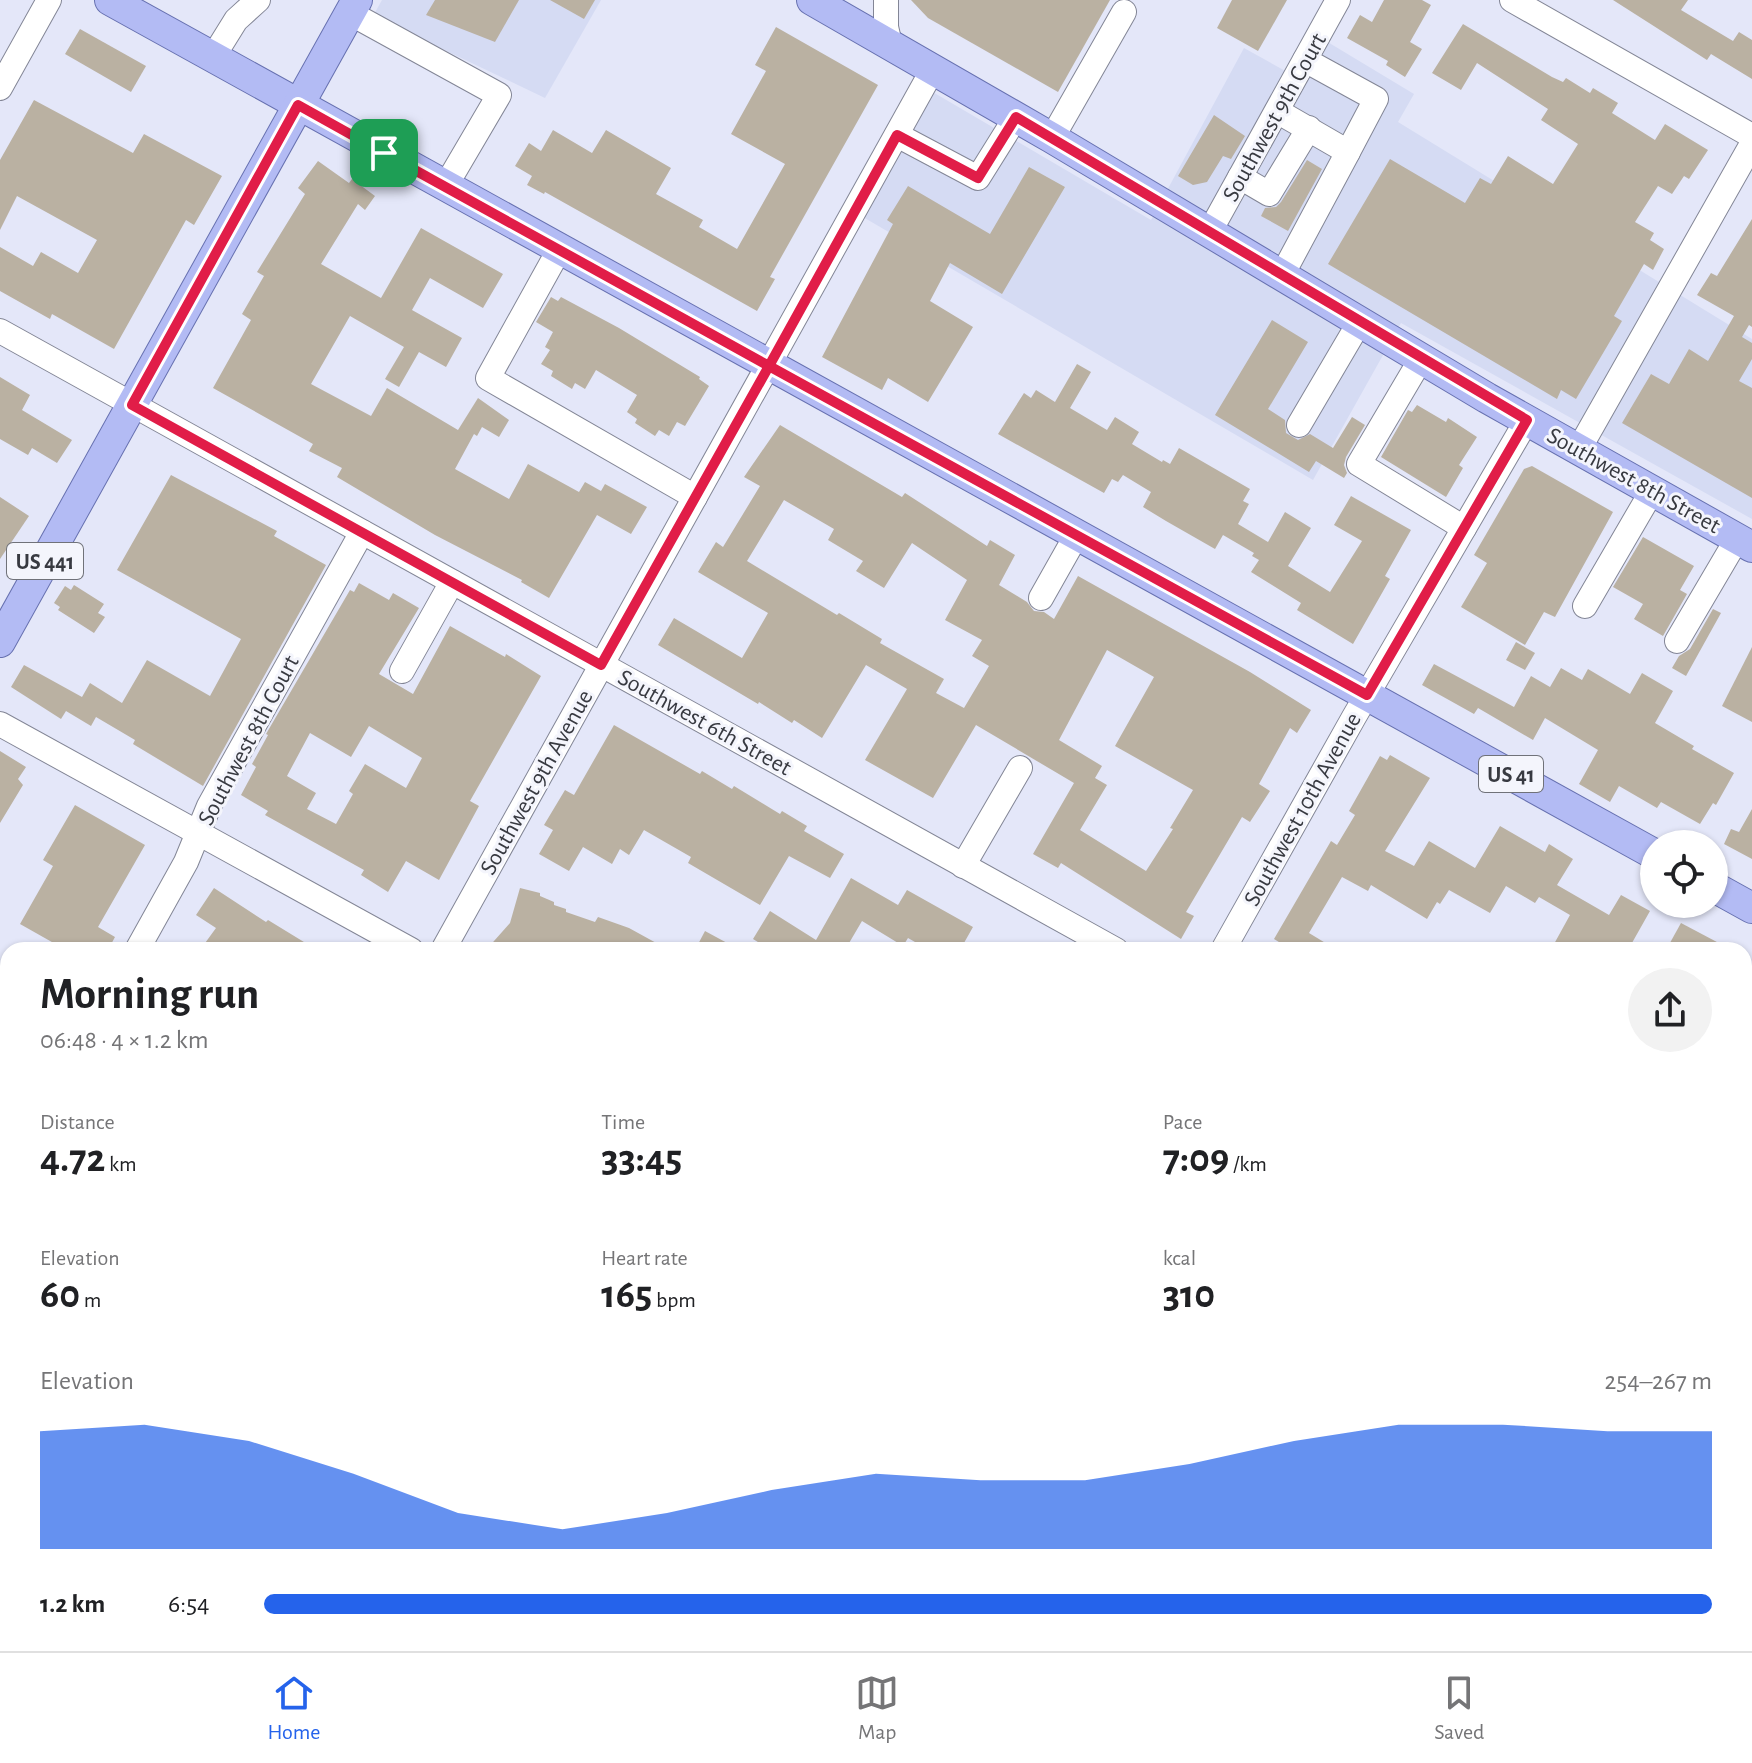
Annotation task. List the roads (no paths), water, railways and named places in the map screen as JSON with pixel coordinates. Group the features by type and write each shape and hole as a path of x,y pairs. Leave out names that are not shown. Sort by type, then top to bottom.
{"main road":[{"name":"US 41","path":"110,0 1640,846"},
{"name":"Southwest 8th Street","path":"812,0 1052,138 1359,323 1745,543"},
{"name":"US 441","path":"0,642 354,6"},
{"path":"1728,895 1752,908"}],"street":[{"path":"0,88 49,0"},
{"path":"213,57 236,20 258,0"},
{"path":"886,0 886,27 890,44"},
{"name":"Southwest 9th Court","path":"1209,233 1338,0"},
{"path":"1512,0 1752,136"},
{"path":"354,6 499,95 445,187"},
{"path":"1052,138 1124,12"},
{"path":"1281,277 1376,99 1305,60"},
{"name":"Southwest 9th Avenue","path":"447,942 933,69"},
{"path":"1277,111 1348,152"},
{"path":"897,135 978,178 1016,117"},
{"path":"1240,177 1269,194 1309,128"},
{"path":"1579,449 1752,144"},
{"path":"559,250 488,378 695,497"},
{"path":"1299,425 1359,323"},
{"name":"Southwest 6th Street","path":"0,331 1101,942"},
{"path":"1421,359 1359,464 1464,528"},
{"name":"Southwest 10th Avenue","path":"1228,942 1527,420"},
{"path":"1585,606 1652,491"},
{"name":"Southwest 8th Court","path":"141,942 186,862 209,806 362,532"},
{"path":"1041,598 1076,536"},
{"path":"1677,641 1745,543"},
{"path":"402,671 452,582"},
{"path":"0,724 397,942"},
{"path":"963,866 1020,768"}]}
